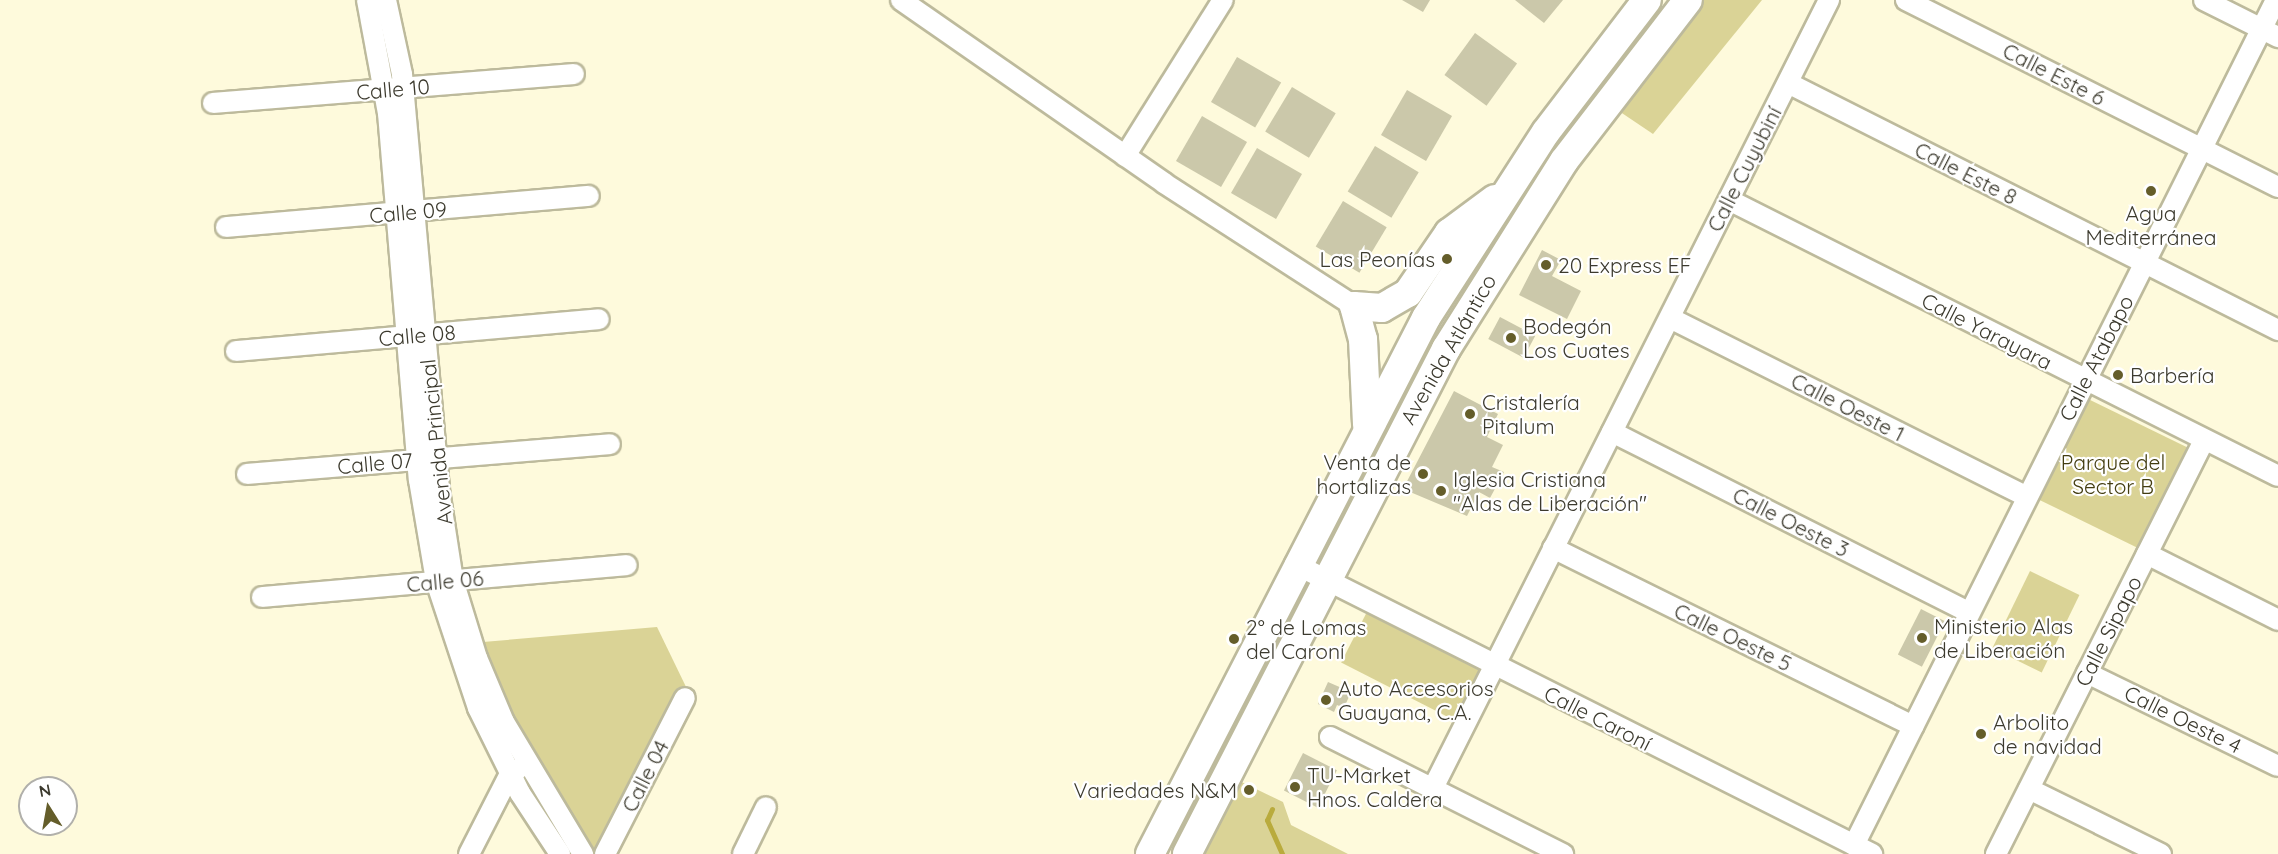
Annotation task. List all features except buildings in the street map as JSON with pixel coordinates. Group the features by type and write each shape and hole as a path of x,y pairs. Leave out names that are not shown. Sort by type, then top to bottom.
{"main road":[{"name":"Avenida Atlántico","path":"1150,854 1367,425 1507,191 1647,0"},
{"name":"Avenida Atlántico","path":"1187,854 1412,408 1485,283 1564,161 1688,0"},
{"path":"1367,425 1363,339 1354,306 1382,308 1408,293 1449,233 1507,191"}],"street":[{"name":"Avenida Principal","path":"368,0 394,89"},
{"name":"Avenida Principal","path":"386,0 426,458 445,581 477,658 518,770 560,854"},
{"path":"901,0 1125,156 1354,306"},
{"path":"1125,156 1223,0"},
{"name":"Calle Cuyubiní","path":"1433,789 1829,0"},
{"name":"Calle Este 6","path":"1906,0 2278,187"},
{"path":"2204,0 2270,33"},
{"name":"Calle Atabapo","path":"1863,850 1913,726 2202,148 2270,33 2276,0"},
{"name":"Calle 10","path":"213,103 574,74"},
{"name":"Calle Este 8","path":"1788,83 2278,330"},
{"name":"Calle 09","path":"226,226 589,196"},
{"name":"Calle Yarayara","path":"1729,200 2085,381 2278,476"},
{"name":"Calle Oeste 1","path":"1670,318 2027,496"},
{"name":"Calle 08","path":"236,351 599,320"},
{"name":"Calle Oeste 3","path":"1612,432 1969,612"},
{"name":"Calle Sipapo","path":"1996,854 2204,440"},
{"name":"Calle 07","path":"247,474 610,444"},
{"name":"Calle Oeste 5","path":"1553,548 1913,726"},
{"path":"2147,554 2278,620"},
{"name":"Calle Caroní","path":"1295,564 1863,850"},
{"name":"Calle 06","path":"262,597 627,565"},
{"name":"Calle Oeste 4","path":"2087,673 2278,766"},
{"name":"Calle 04","path":"604,854 685,698"},
{"path":"1330,737 1563,854"},
{"name":"Avenida Principal","path":"518,770 583,854"},
{"path":"469,854 518,770"},
{"path":"2029,789 2161,854"},
{"path":"743,854 766,807"}],"green space":[{"path":"1688,0 1762,0 1653,134 1607,103"},
{"name":"Parque del Sector B","path":"2084,397 2190,449 2141,549 2035,498"},
{"path":"2030,571 2079,595 2042,672 1992,648"},
{"path":"1372,602 1494,664 1463,725 1341,663"},
{"path":"657,627 688,691 605,854 583,854 471,643"},
{"path":"1227,775 1283,802 1291,825 1348,854 1187,854"}],"waterway":[{"path":"1272,809 1267,820 1282,854"}],"place":[{"name":"Agua Mediterránea","path":"2151,191"},
{"name":"Las Peonías","path":"1447,259"},
{"name":"20 Express EF","path":"1546,265"},
{"name":"Bodegón Los Cuates","path":"1511,338"},
{"name":"Barbería","path":"2118,375"},
{"name":"Cristalería Pitalum","path":"1470,414"},
{"name":"Venta de hortalizas","path":"1423,474"},
{"name":"Iglesia Cristiana \"Alas de Liberación\"","path":"1441,491"},
{"name":"Ministerio Alas de Liberación","path":"1922,638"},
{"name":"2° de Lomas del Caroní","path":"1234,639"},
{"name":"Auto Accesorios Guayana, C.A.","path":"1326,700"},
{"name":"Arbolito de navidad","path":"1981,734"},
{"name":"TU-Market Hnos. Caldera","path":"1295,787"},
{"name":"Variedades N&M","path":"1249,790"}]}
